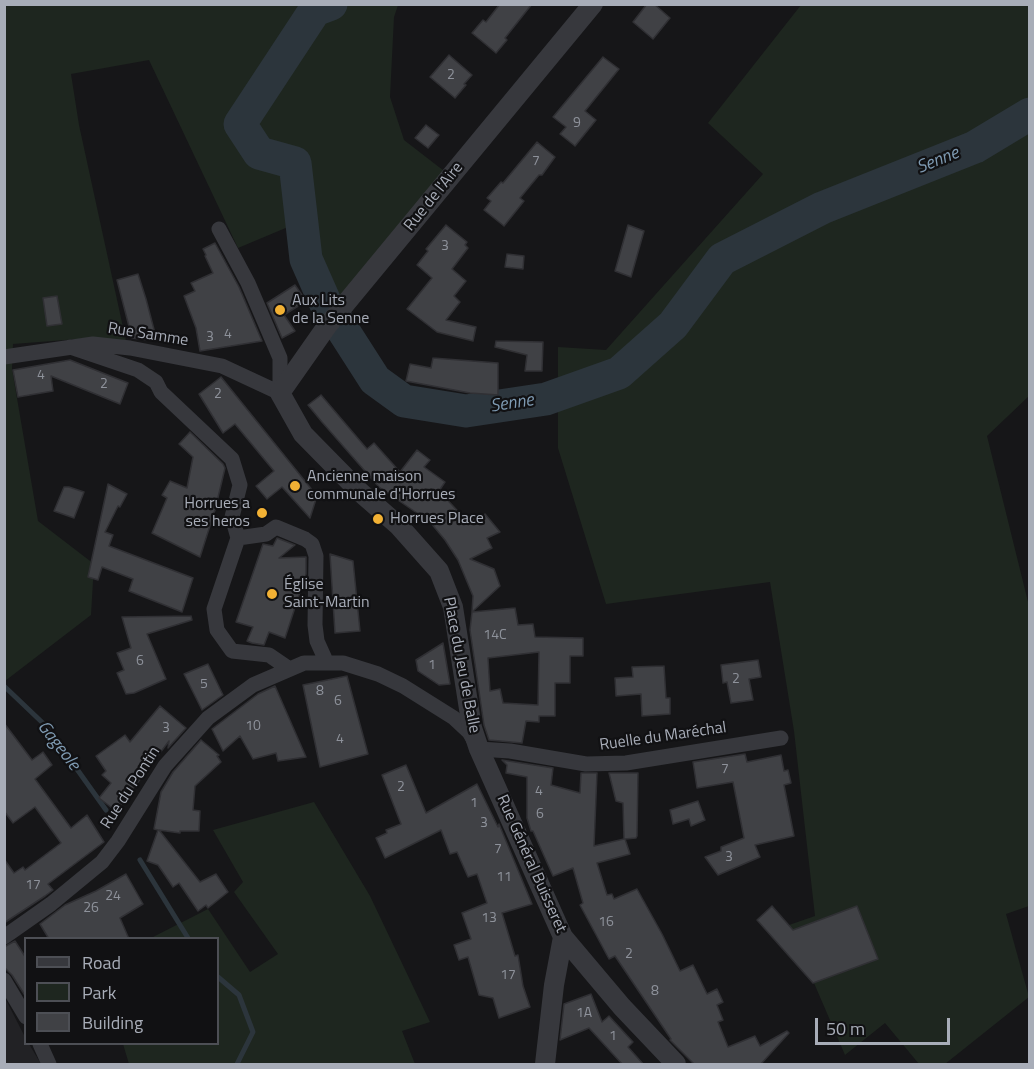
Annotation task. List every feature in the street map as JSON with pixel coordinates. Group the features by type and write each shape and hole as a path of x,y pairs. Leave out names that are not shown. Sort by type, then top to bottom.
{"street":[{"name":"Rue de l'Aire","path":"280,393 327,326 592,4"},
{"path":"219,229 248,283 280,358 280,393"},
{"name":"Rue Samme","path":"4,357 93,344 130,348 222,366 280,393"},
{"path":"70,346 138,370 156,382 160,392 232,459 240,485 232,517 237,538 214,609 217,630 232,651 269,655 288,668"},
{"name":"Place du Jeu de Balle","path":"280,393 303,434 360,492 399,526 439,571 453,607 471,728 479,749"},
{"path":"237,538 266,534 276,527 312,544 316,556 315,625 317,641 326,662"},
{"name":"Rue du Pontin","path":"4,937 51,904 102,862 118,841 165,766 208,718 253,685 288,668 304,663 326,662 353,665 378,674 403,686 454,718 469,732 479,749"},
{"name":"Ruelle du Maréchal","path":"479,749 510,751 586,764 626,763 781,738"},
{"name":"Rue Général Buisseret","path":"479,749 563,937 622,1007 676,1065"},
{"path":"545,1065 554,985 563,937"},
{"path":"4,980 24,1014"},
{"path":"40,1045 49,1065"}],"shaded area":[{"path":"5,998 24,1035 24,1045 30,1045 41,1064 5,1064"}],"green space":[{"path":"5,5 398,5 394,17 390,97 404,140 457,181 334,333 304,281 288,227 238,248 149,60 71,74 79,125 126,341 92,338 13,344 12,369 38,521 94,564 91,615 5,681"},
{"path":"801,5 1029,5 1029,396 987,436 1029,606 1029,906 1006,914 1029,997 945,1064 919,1064 885,1023 845,1055 789,925 815,916 794,731 770,582 606,604 558,448 558,347 606,350 763,174 708,123"},
{"path":"314,802 370,896 430,1022 402,1031 415,1064 129,1064 123,1045 219,1045 219,937 153,937 208,909 250,972 278,954 234,892 243,882 213,830"}],"building":[{"path":"500,4 532,4 496,53 472,33 483,20 486,22"},
{"path":"647,4 654,4 670,18 653,39 633,22"},
{"path":"449,55 472,75 455,98 430,77"},
{"path":"603,57 619,69 585,111 596,120 575,146 560,134 566,127 553,117"},
{"path":"426,125 439,135 428,148 415,138"},
{"path":"537,142 555,157 520,198 524,201 504,226 484,210 491,201 487,198 501,182 503,183"},
{"path":"446,225 467,242 465,245 468,248 452,269 466,281 454,296 460,302 446,320 476,327 473,341 437,332 407,309 432,278 417,265 428,251 426,249"},
{"path":"628,225 644,231 631,277 615,271"},
{"path":"215,243 239,287 262,341 200,351 196,328 184,296 195,291 191,283 213,273 203,249"},
{"path":"507,254 524,256 523,269 505,267"},
{"path":"138,274 157,341 132,338 117,280"},
{"name":"Aux Lits de la Senne","path":"295,285 306,301 284,315 295,331 282,338 267,303"},
{"path":"57,296 62,324 47,326 43,298"},
{"path":"496,341 543,342 542,371 525,371 527,355 495,347"},
{"path":"433,358 498,363 498,395 470,393 406,381 410,364 431,368"},
{"path":"70,360 128,383 120,404 51,376 53,391 18,397 13,370"},
{"path":"221,377 317,496 310,518 282,487 267,499 256,486 274,471 235,424 223,433 199,394"},
{"path":"321,395 367,449 374,443 400,472 417,450 430,460 424,467 445,482 439,491 467,521 472,516 476,521 485,514 500,532 487,538 492,548 470,559 494,569 500,586 472,612 473,596 458,560 445,540 430,522 379,487 322,422 308,405"},
{"path":"190,432 225,468 200,557 152,533 167,498 162,495 170,481 187,488 193,457 179,444"},
{"path":"108,484 127,494 105,532 113,535 109,546 193,578 182,612 129,591 133,579 102,567 98,580 88,577"},
{"path":"64,487 84,492 74,518 54,511"},
{"name":"Église Saint-Martin","path":"277,538 295,545 279,558 306,557 306,574 285,638 269,632 264,645 252,643 247,641 253,627 236,622 263,544 273,546"},
{"path":"330,554 353,561 360,631 335,633"},
{"path":"515,608 518,625 533,624 535,637 583,638 583,656 570,656 570,683 555,683 555,716 539,716 539,722 526,721 522,743 489,740 484,725 470,630 472,612","holes":["539,652 538,705 503,703 500,689 490,691 488,658"]},
{"path":"191,616 192,620 147,634 166,679 134,693 126,694 117,673 124,670 117,653 131,648 122,617"},
{"path":"443,643 450,684 439,685 418,671 416,660"},
{"path":"758,660 761,677 749,679 753,700 731,703 727,682 723,683 721,665"},
{"path":"208,664 223,695 202,710 184,674"},
{"path":"664,666 666,698 670,698 670,714 642,716 641,694 616,696 615,678 633,677 632,667"},
{"path":"347,676 368,754 320,767 303,685"},
{"path":"275,686 306,757 278,761 276,753 253,759 240,736 223,751 212,729 258,694"},
{"path":"160,706 186,728 168,748 169,741 116,811 99,798 111,783 102,775 106,771 96,756 125,735 130,742"},
{"path":"4,723 32,760 43,752 52,765 35,779 71,828 87,815 104,842 48,884 53,890 4,923 4,859 14,873 23,867 25,870 61,843 35,807 13,823 4,811"},
{"path":"201,740 219,755 217,756 221,762 195,786 193,810 200,811 199,831 180,831 180,833 159,830 200,882 216,874 228,892 208,908 206,905 198,911 179,883 173,887 158,865 147,861 158,830 154,829 161,792 173,772"},
{"path":"745,754 747,762 781,755 784,771 788,770 791,783 784,785 794,836 755,845 760,857 718,875 705,857 721,851 721,847 744,838 733,782 697,788 693,762"},
{"path":"502,760 553,768 551,785 580,793 581,773 597,773 594,846 624,839 623,803 616,801 609,773 638,773 637,836 625,839 630,854 597,863 607,895 612,894 614,899 637,889 680,971 693,965 707,994 717,989 723,1002 717,1005 723,1020 718,1022 728,1047 755,1036 760,1046 787,1031 789,1033 760,1065 695,1065 670,1040 615,956 609,959 580,905 583,903 573,868 553,876 527,818 527,777 506,773 507,765"},
{"path":"406,765 426,813 477,784 498,827 499,824 532,904 502,913 515,956 518,955 523,986 530,1007 499,1018 493,998 479,995 468,957 459,960 454,945 471,939 462,913 487,903 477,874 468,877 457,852 450,854 441,830 385,858 376,838 387,833 386,830 401,824 382,775"},
{"path":"698,801 705,820 691,826 689,819 673,824 670,810"},
{"path":"126,874 143,904 120,918 128,937 48,937 40,924 65,905"},
{"path":"772,906 793,930 857,906 878,959 813,983 757,920"},
{"path":"15,941 24,955 24,994 4,967 4,947"},
{"path":"591,994 602,1022 609,1016 633,1042 628,1047 644,1065 623,1065 589,1028 560,1040 564,1004"}],"waterway":[{"name":"Senne","path":"331,4 315,10 240,124 259,153 295,163 306,259 325,302 375,380 404,401 466,411 546,399 619,373 673,325 722,259 822,208 975,147 1030,114"},
{"name":"Gageole","path":"4,686 47,727 106,810"},
{"name":"Gageole","path":"140,860 187,937"},
{"name":"Gageole","path":"219,978 239,995 253,1032 237,1064"}],"place":[{"name":"Aux Lits de la Senne","path":"280,310"},
{"name":"Ancienne maison communale d'Horrues","path":"295,486"},
{"name":"Horrues a ses heros","path":"262,513"},
{"name":"Horrues Place","path":"378,519"},
{"name":"Église Saint-Martin","path":"272,594"}]}
